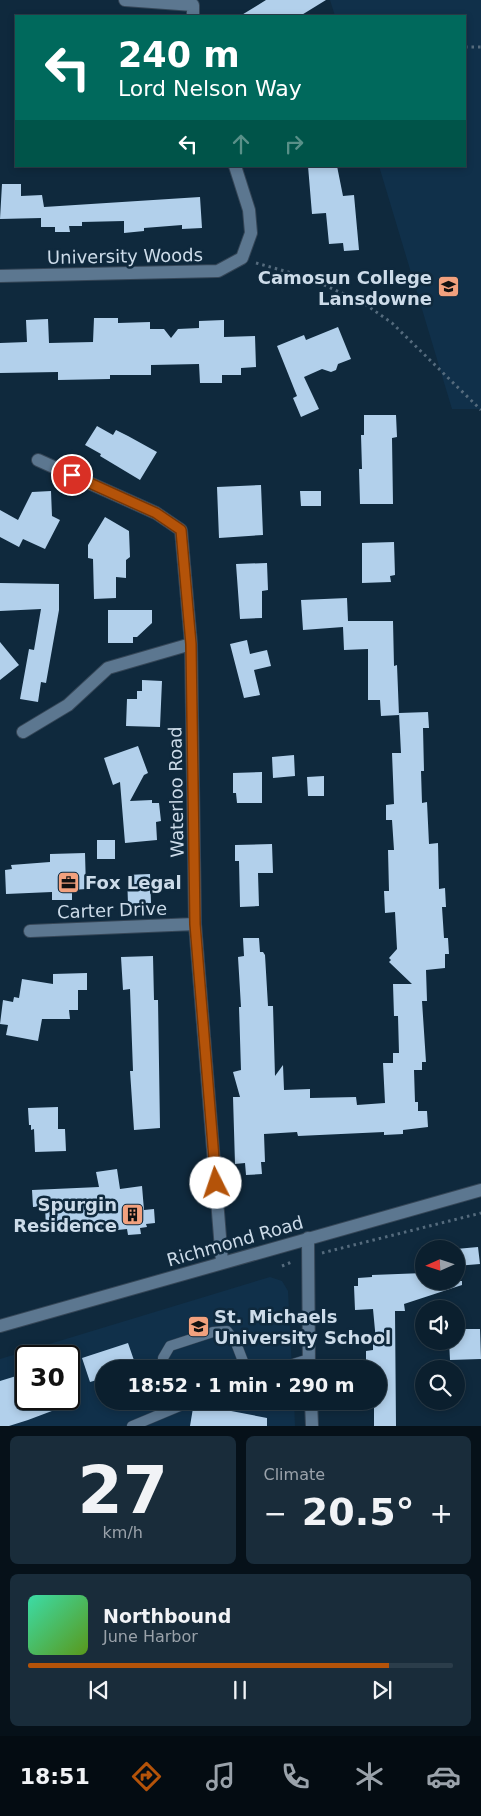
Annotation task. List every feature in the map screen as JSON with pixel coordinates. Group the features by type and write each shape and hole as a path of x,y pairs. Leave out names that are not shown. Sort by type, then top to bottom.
{"street":[{"path":"125,0 195,7"},
{"path":"236,167 249,210 251,233 242,258"},
{"name":"University Woods","path":"0,276 218,271 242,258"},
{"name":"Waterloo Road","path":"38,460 156,513 181,530 191,644 195,924 222,1262"},
{"path":"23,732 68,705 108,668 191,644"},
{"name":"Carter Drive","path":"30,931 195,924"},
{"name":"Richmond Road","path":"0,1326 481,1190"},
{"path":"308,1238 309,1360"},
{"path":"311,1410 312,1426"}],"lane":[{"path":"163,1360 170,1346 213,1332 227,1331 236,1343 243,1360"},
{"path":"132,1426 169,1410"}],"path":[{"path":"466,47 481,47"},
{"path":"242,258 306,277 362,302 392,323 481,410"},
{"path":"282,1266 308,1256 481,1213"}],"shaded area":[{"name":"Camosun College Lansdowne","path":"330,0 481,0 481,409 452,409 379,167 466,167 466,15 335,15"},
{"name":"St. Michaels University School","path":"270,1277 282,1281 288,1291 292,1360 95,1360 95,1410 294,1410 295,1426 0,1426 0,1359 15,1354 15,1410 80,1410 80,1345 46,1345"}],"building":[{"path":"266,0 326,0 302,15 242,15"},
{"path":"308,167 337,167 343,196 354,195 359,250 344,251 343,243 329,244 326,213 312,214"},
{"path":"2,184 21,184 21,196 42,195 44,207 200,197 202,228 182,229 182,225 144,228 144,231 124,233 124,221 82,222 82,226 69,226 70,232 55,232 55,227 41,227 41,218 0,219"},
{"path":"94,318 118,318 118,323 150,322 150,329 164,329 171,338 178,329 199,328 199,321 224,320 224,337 255,336 256,367 241,368 241,375 222,375 222,383 200,383 199,364 151,365 151,375 110,375 110,379 58,380 58,372 0,373 0,343 27,342 26,320 48,319 49,343 93,342"},
{"path":"338,327 351,359 338,364 336,370 331,372 322,369 304,377 319,409 301,417 293,398 297,396 277,346 304,335 306,340"},
{"path":"364,415 396,415 397,437 392,438 393,504 360,504 359,469 362,469 361,435 364,435"},
{"path":"97,426 113,435 116,430 157,452 140,480 85,445"},
{"path":"261,485 263,535 219,538 217,487"},
{"path":"51,491 52,516 60,520 45,549 23,539 19,547 0,537 0,510 18,520 32,492"},
{"path":"300,491 321,491 321,506 301,506"},
{"path":"105,517 129,531 130,557 126,560 126,578 116,577 116,598 94,599 93,559 88,558 88,545"},
{"path":"394,542 395,575 390,576 391,582 362,583 362,543"},
{"path":"267,563 268,590 262,591 262,618 240,619 236,564"},
{"path":"0,583 59,584 59,610 46,683 41,682 38,702 20,699 29,649 34,650 41,609 0,611"},
{"path":"347,598 348,621 393,621 394,666 397,665 399,715 381,716 380,700 368,700 368,649 344,650 343,627 303,630 301,600"},
{"path":"108,610 152,610 152,623 137,637 133,637 133,643 108,643"},
{"path":"247,640 250,654 267,650 271,666 254,670 260,695 244,698 230,644"},
{"path":"0,642 19,665 0,680"},
{"path":"142,680 162,681 160,727 126,726 127,699 137,699 137,691 142,691"},
{"path":"428,712 429,728 423,728 424,771 421,771 422,803 427,802 429,844 438,843 439,889 445,888 446,907 442,907 444,938 448,938 449,954 445,954 445,968 426,970 427,1001 422,1001 426,1062 422,1062 422,1070 414,1070 415,1102 418,1102 418,1111 427,1111 428,1127 403,1130 403,1134 384,1135 384,1132 298,1136 297,1132 264,1134 265,1162 261,1162 262,1174 246,1175 245,1163 235,1164 233,1097 240,1097 233,1072 241,1070 239,1007 241,1007 238,957 244,956 243,938 259,938 260,952 263,952 265,955 268,1006 273,1006 275,1076 283,1065 284,1090 310,1089 310,1098 356,1097 357,1105 385,1103 383,1063 393,1063 393,1053 399,1053 398,1016 394,1016 393,984 412,984 389,962 391,960 389,958 397,949 395,912 385,913 384,891 389,891 388,850 394,850 392,820 386,820 386,805 394,804 392,753 401,753 399,713"},
{"path":"138,746 148,773 144,775 130,801 152,800 152,803 159,803 161,821 156,822 157,840 125,843 120,782 113,785 104,758"},
{"path":"294,755 295,776 273,778 272,757"},
{"path":"262,772 262,803 237,803 236,793 233,793 233,773"},
{"path":"324,776 324,796 308,796 307,777"},
{"path":"97,840 115,840 115,859 97,859"},
{"path":"272,844 273,873 258,873 259,906 240,907 239,861 235,861 235,845"},
{"path":"85,853 86,889 72,890 72,900 52,900 52,892 6,894 5,870 12,869 11,865 50,862 50,854"},
{"path":"150,874 151,903 128,904 127,875"},
{"path":"153,956 154,1000 158,1000 160,1128 134,1130 130,1071 133,1071 130,989 123,990 121,957"},
{"path":"87,973 87,990 78,990 78,1010 69,1010 70,1019 42,1019 38,1041 6,1035 8,1025 0,1024 3,1000 13,1002 14,997 19,998 22,979 53,984 53,974"},
{"path":"58,1107 58,1129 65,1129 66,1151 35,1152 34,1129 31,1130 31,1125 29,1125 28,1108"},
{"path":"117,1169 120,1189 142,1186 144,1210 154,1209 155,1223 146,1224 147,1227 140,1228 141,1234 128,1235 127,1229 81,1234 81,1226 46,1228 45,1206 33,1207 32,1190 99,1187 96,1172"},
{"path":"478,1247 480,1264 465,1265 465,1248"},
{"path":"415,1273 415,1290 447,1290 404,1304 405,1311 395,1311 396,1426 374,1426 374,1410 387,1410 387,1360 366,1360 366,1351 373,1350 373,1341 376,1341 373,1309 355,1310 354,1286 358,1286 358,1278 372,1277 372,1275"},
{"path":"465,1329 480,1329 481,1359 450,1360 449,1350 465,1350"},
{"path":"128,1343 134,1360 95,1360 95,1381 90,1382 82,1358"},
{"path":"15,1376 15,1410 54,1410 9,1426 0,1426 0,1381"},
{"path":"193,1410 226,1410 267,1418 267,1426 190,1426"}],"place":[{"name":"Camosun College Lansdowne","path":"448,287"},
{"name":"Fox Legal","path":"69,882"},
{"name":"Spurgin Residence","path":"133,1214"},
{"name":"St. Michaels University School","path":"198,1326"}],"route":[{"path":"72,475 156,513 181,530 191,644 195,924 216,1183"}]}
